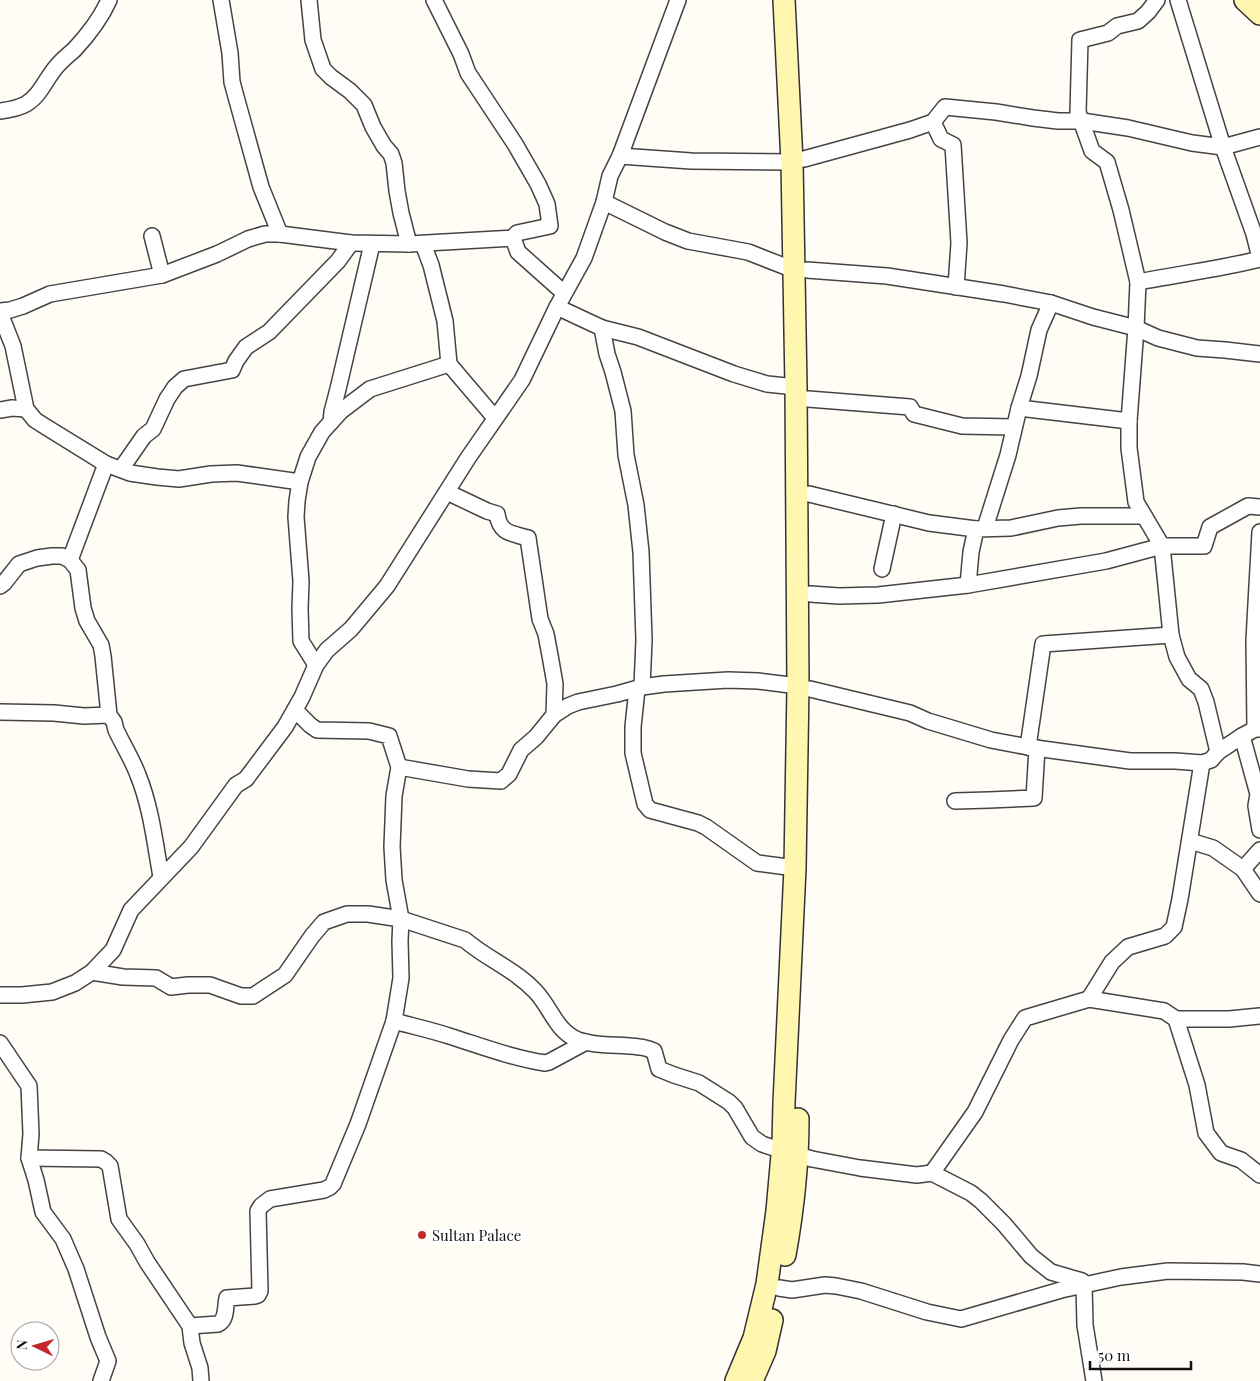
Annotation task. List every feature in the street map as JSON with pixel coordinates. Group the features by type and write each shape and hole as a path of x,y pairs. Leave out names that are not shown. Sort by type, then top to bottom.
{"street":[{"path":"0,111 25,105 35,97 56,67 89,33 109,0"},
{"path":"221,0 230,53 232,82 261,186 280,234"},
{"path":"309,0 313,40 323,69 364,105 373,127 391,154 401,214 416,244 431,265 445,321 449,364 495,418"},
{"path":"300,482 237,473 211,474 179,479 130,473 106,464 46,428 35,420 26,409 12,346 0,312 10,310 50,294 162,275 248,239 265,234 280,234 351,243 416,244 513,238 517,233 550,226 547,204 516,144 468,72 434,0"},
{"path":"0,995 52,992 75,984 92,972 113,950 131,910 191,847 236,785 246,779 269,750 295,710 316,665 327,650 351,629 387,586 495,418 522,380 556,307 584,258 604,202 610,176 620,156 678,0"},
{"path":"784,0 798,160"},
{"path":"736,1381 754,1338 767,1284 777,1210 790,1153 799,1041 805,875 798,0"},
{"path":"1157,0 1138,21 1117,26 1108,33 1080,40 1078,112 1092,151 1107,162 1122,210 1138,282 1129,421 1129,448 1136,502 1162,546 1171,635 1178,657 1189,679 1201,689 1218,752"},
{"path":"1138,282 1236,265 1260,258 1254,234 1223,147 1178,0"},
{"path":"1245,0 1260,14"},
{"path":"620,156 691,161 798,160 933,122 945,107 1042,119 1082,121 1128,128 1192,143 1223,147 1260,137"},
{"path":"933,122 941,139 953,145 959,242 956,287"},
{"path":"604,202 665,232 688,241 748,252 801,270 887,276 1004,294 1051,303 1093,317 1136,328 1158,338 1197,348 1260,354"},
{"path":"152,236 162,275"},
{"path":"513,238 518,252 564,293"},
{"path":"121,469 144,436 153,429 167,399 175,387 184,379 232,370 236,360 246,347 269,332 338,261 351,243"},
{"path":"331,422 372,244"},
{"path":"968,585 971,552 1008,455 1019,408 1030,376 1039,330 1051,303"},
{"path":"556,307 602,328 638,337 734,374 767,384 802,393 910,407 914,414 962,426 1014,427"},
{"path":"602,328 607,354 623,411 626,455 637,514 642,562 644,640 640,688 633,727 634,753 645,804 650,810 698,823 706,827 757,863 795,868"},
{"path":"316,665 301,641 301,581 296,518 300,482 308,457 322,432 341,411 370,389 449,364"},
{"path":"752,1381 765,1352 791,1220 790,1153 795,868 810,594 809,494 802,393"},
{"path":"0,410 12,408 26,409"},
{"path":"1019,408 1129,421"},
{"path":"70,560 106,464"},
{"path":"447,492 497,514 499,524 505,530 528,538 540,619 546,634 552,661 555,684 554,715"},
{"path":"809,494 929,523 980,528 1011,528 1058,518 1144,516"},
{"path":"810,594 839,596 878,595 968,585 1106,561 1162,546 1204,546 1210,527 1248,506 1260,507"},
{"path":"882,569 894,514"},
{"path":"1260,532 1254,640 1252,732 1258,794 1256,806 1260,830"},
{"path":"0,586 20,564 36,558 62,556 70,560 78,570 83,608 103,656 109,714 139,776 150,814 161,877"},
{"path":"955,801 1034,798 1032,748 1043,644 1171,635"},
{"path":"398,767 468,779 501,781 509,774 521,750 536,737 554,715 568,706 578,702 664,684 728,680 758,681 804,688 887,706 910,713 928,722 991,740 1032,748 1130,761 1202,763 1211,760 1218,752 1252,732"},
{"path":"190,1326 222,1322 227,1298 258,1295 260,1291 258,1212 260,1206 270,1200 324,1190 333,1184 358,1124 394,1020 401,978 401,919 394,880 392,847 394,796 398,767 389,736 368,731 317,730 295,710"},
{"path":"0,712 84,716 109,714"},
{"path":"1089,999 1112,962 1128,947 1165,936 1174,927 1202,763"},
{"path":"1190,841 1213,848 1243,870 1260,894"},
{"path":"1243,870 1260,850"},
{"path":"92,972 156,978 171,987 210,985 241,996 253,996 285,975 324,922 347,914 368,914 401,919 465,940 524,980 541,997 558,1025 566,1034 586,1042 642,1047 654,1051 659,1070 699,1082 729,1102 735,1108 752,1137 762,1144 812,1158 892,1172 917,1175 932,1173 971,1193 1004,1224 1031,1256 1051,1272 1082,1281 1084,1285 1085,1325 1094,1381"},
{"path":"932,1173 975,1112 1025,1018 1089,999 1164,1011 1176,1019 1229,1019 1260,1016"},
{"path":"1176,1019 1197,1085 1206,1133 1221,1153 1241,1160 1260,1175"},
{"path":"394,1020 511,1056 545,1063 586,1042"},
{"path":"0,1043 29,1086 31,1134 29,1158 43,1212 63,1239 76,1269 98,1337 108,1361 101,1381"},
{"path":"29,1158 102,1159 110,1166 119,1219 190,1326 192,1343 200,1368 201,1381"},
{"path":"779,1288 792,1290 825,1285 836,1286 861,1291 927,1312 961,1319 1060,1290 1121,1277 1168,1272 1243,1272 1260,1274"}],"place":[{"name":"Sultan Palace","path":"422,1235"}]}
